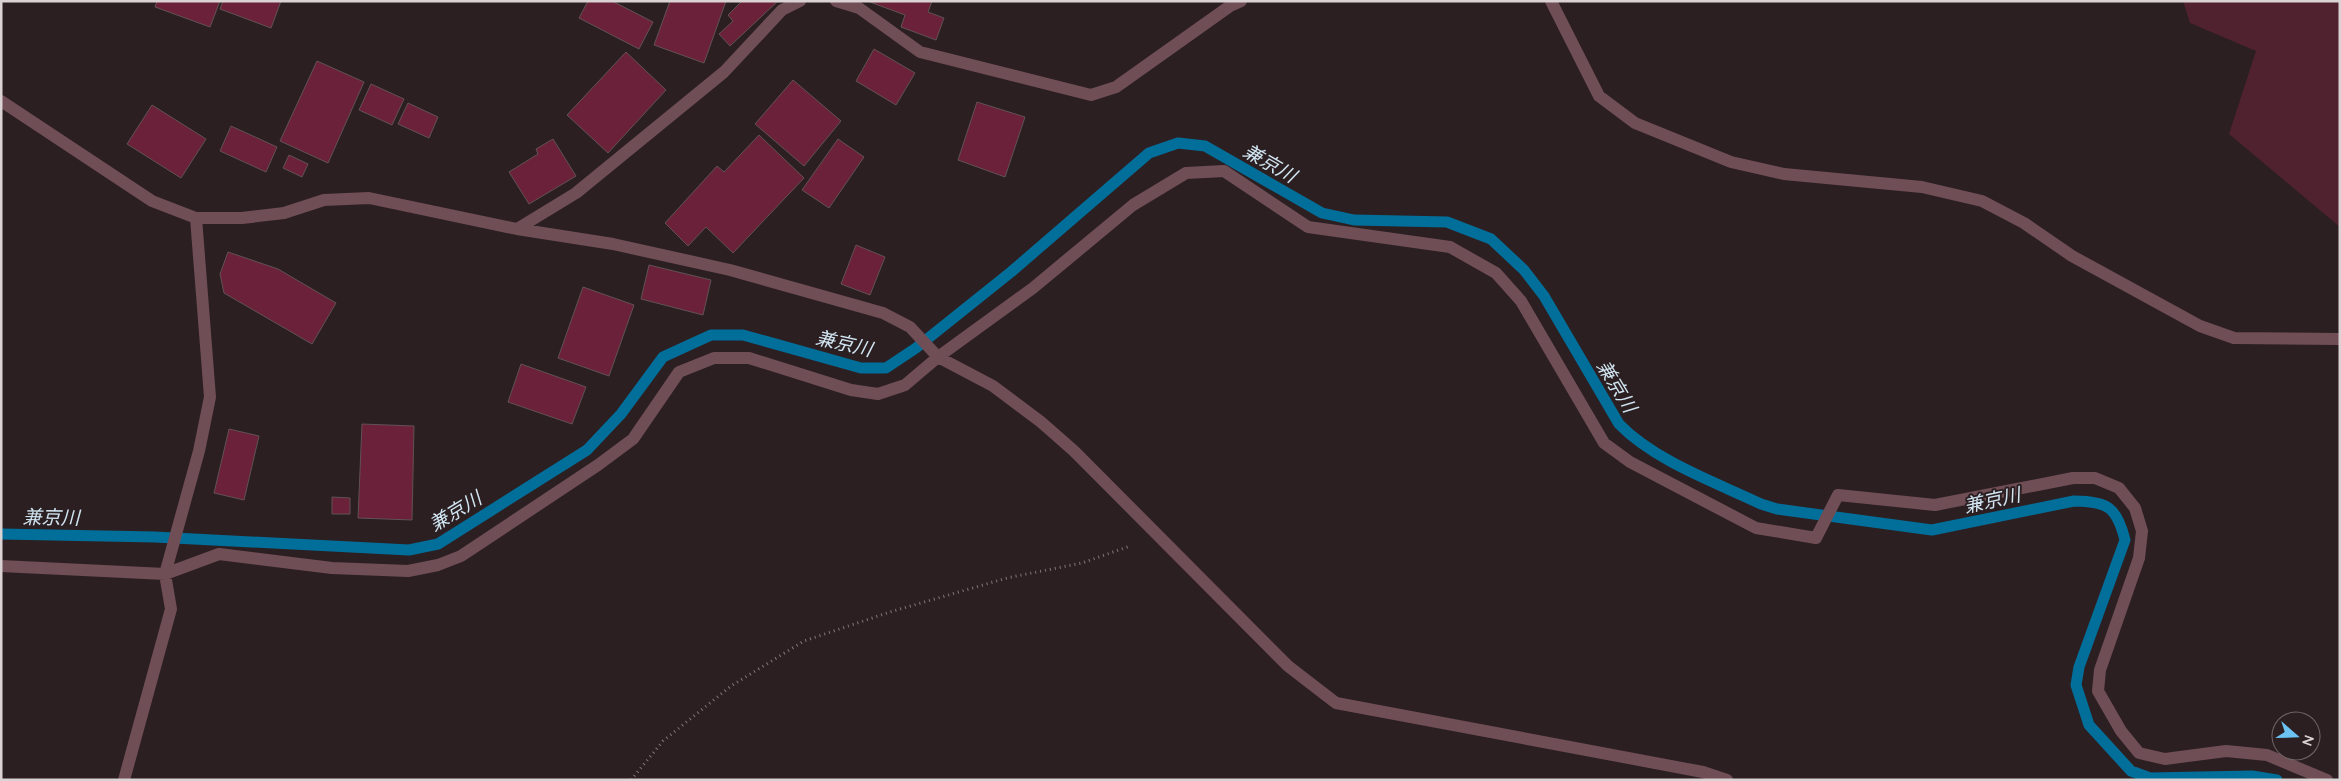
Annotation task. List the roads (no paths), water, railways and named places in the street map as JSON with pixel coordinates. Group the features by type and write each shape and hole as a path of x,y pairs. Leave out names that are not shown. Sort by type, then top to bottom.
{"street":[{"path":"517,229 584,187 724,72 782,10 800,1"},
{"path":"836,1 859,8 920,52 1091,95 1116,87 1230,6 1241,1"},
{"path":"1551,1 1599,96 1635,123 1731,162 1784,174 1922,187 1982,202 2024,223 2072,256 2200,326 2234,338 2340,339"},
{"path":"1,101 152,201 196,218 242,218 284,213 324,200 368,198 517,229 613,244 730,270 883,313 910,327 935,354 993,386 1074,451 1288,666 1336,703 1702,772 1728,780"},
{"path":"1,566 165,574 219,554 341,568 408,571 438,565 461,556 598,465 633,439 679,372 714,358 749,358 852,390 878,394 905,385 935,354 1032,288 1133,205 1186,173 1224,171 1308,227 1450,247 1496,273 1521,301 1604,443 1630,462 1756,528 1816,538 1838,495 1935,505 2073,478 2095,478 2119,488 2135,508 2142,531 2139,558 2100,670 2098,691 2121,731 2139,754 2165,760 2226,751 2267,755 2327,780"},
{"path":"124,780 171,610 165,574 200,450 210,397 196,218"}],"waterway":[{"name":"兼京川","path":"1,534 155,537 409,550 438,544 587,450 621,414 663,357 711,335 743,335 861,368 886,368 916,348 1011,272 1149,153 1178,143 1205,146 1322,213 1354,220 1447,222 1491,239 1524,270 1544,296 1619,424 1650,449 1668,460 1761,504 1777,509 1932,530 2074,501 2086,501 2109,508 2118,520 2125,540 2079,667 2076,685 2089,725 2131,771 2150,778 2252,776 2277,780"}]}
